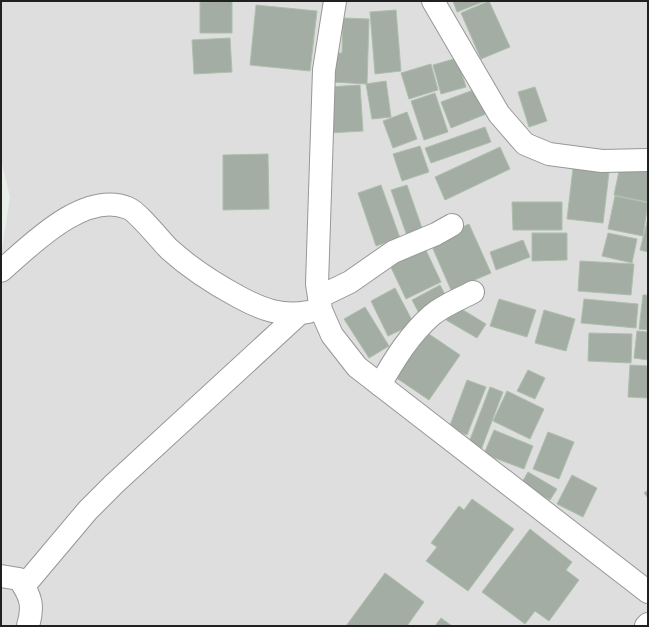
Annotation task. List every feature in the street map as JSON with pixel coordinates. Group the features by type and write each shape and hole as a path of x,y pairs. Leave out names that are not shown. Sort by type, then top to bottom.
{"street":[{"path":"335,1 324,70 317,284 320,303 336,341 357,367 648,592"},
{"path":"433,1 499,114 525,144 550,154 602,161 648,160"},
{"path":"1,271 49,229 79,212 97,206 113,205 130,208 169,249 204,277 256,306 273,312 299,314"},
{"path":"24,586 88,510 114,484 299,314 320,303 393,252 436,234 452,225"},
{"path":"380,385 395,358 418,329 433,315 473,292"},
{"path":"1,576 19,579 24,586 32,609 28,626"}],"shaded area":[{"path":"1,1 648,1 648,626 1,626 1,256 10,197 1,160"}],"building":[{"path":"232,1 232,33 200,33 200,2"},
{"path":"453,1 485,1 457,12"},
{"path":"489,1 510,47 481,59 461,13"},
{"path":"256,5 317,11 310,71 250,65"},
{"path":"396,10 401,71 375,74 370,12"},
{"path":"343,18 369,19 367,84 331,82 332,53 342,53"},
{"path":"230,38 232,72 194,74 192,40"},
{"path":"457,58 466,87 441,94 433,65"},
{"path":"431,64 438,90 409,99 401,73"},
{"path":"386,81 391,117 372,119 366,84"},
{"path":"360,85 363,131 329,133 327,87"},
{"path":"535,87 547,121 529,127 518,92"},
{"path":"476,89 486,114 451,128 441,102"},
{"path":"435,93 448,132 424,140 411,101"},
{"path":"407,112 417,139 393,148 383,121"},
{"path":"485,127 491,142 431,163 425,148"},
{"path":"420,146 429,172 402,181 393,154"},
{"path":"500,147 510,169 445,200 435,177"},
{"path":"268,154 269,209 223,210 223,155"},
{"path":"574,160 610,164 603,223 567,219"},
{"path":"621,162 648,167 648,202 614,195"},
{"path":"381,185 400,238 376,246 358,193"},
{"path":"407,185 423,231 407,236 391,190"},
{"path":"615,196 648,203 643,236 608,229"},
{"path":"512,202 562,202 562,230 513,230"},
{"path":"648,218 648,252 640,250"},
{"path":"469,224 491,273 451,290 430,242"},
{"path":"532,233 567,233 567,260 532,261"},
{"path":"608,233 637,239 632,263 602,256"},
{"path":"523,240 530,257 496,270 490,252"},
{"path":"423,244 441,282 406,299 388,261"},
{"path":"580,261 634,264 631,295 578,291"},
{"path":"440,285 449,302 421,317 412,300"},
{"path":"395,288 414,324 388,336 371,301"},
{"path":"643,295 648,295 648,330 639,329"},
{"path":"499,299 536,310 527,337 490,326"},
{"path":"584,299 638,304 636,328 581,323"},
{"path":"455,305 486,324 477,338 446,320"},
{"path":"365,307 389,346 369,358 344,319"},
{"path":"544,310 575,319 566,351 535,343"},
{"path":"637,331 648,332 648,360 634,358"},
{"path":"426,332 460,355 429,400 395,377"},
{"path":"589,333 632,334 631,363 588,361"},
{"path":"630,365 648,366 648,398 628,397"},
{"path":"528,370 545,378 535,399 517,391"},
{"path":"467,380 486,387 467,435 449,428"},
{"path":"490,387 503,392 481,450 468,445"},
{"path":"507,391 544,409 530,439 493,421"},
{"path":"494,430 533,446 524,469 484,454"},
{"path":"548,432 574,442 559,479 533,469"},
{"path":"528,472 557,489 550,500 521,484"},
{"path":"572,475 597,488 583,517 557,504"},
{"path":"648,490 648,498 644,493"},
{"path":"472,499 514,529 468,591 426,561 437,547 431,543 459,506 464,510"},
{"path":"530,529 572,562 566,570 579,580 549,621 535,611 525,624 482,592"},
{"path":"385,573 424,602 407,626 346,626"},
{"path":"441,618 452,626 435,626"}]}
